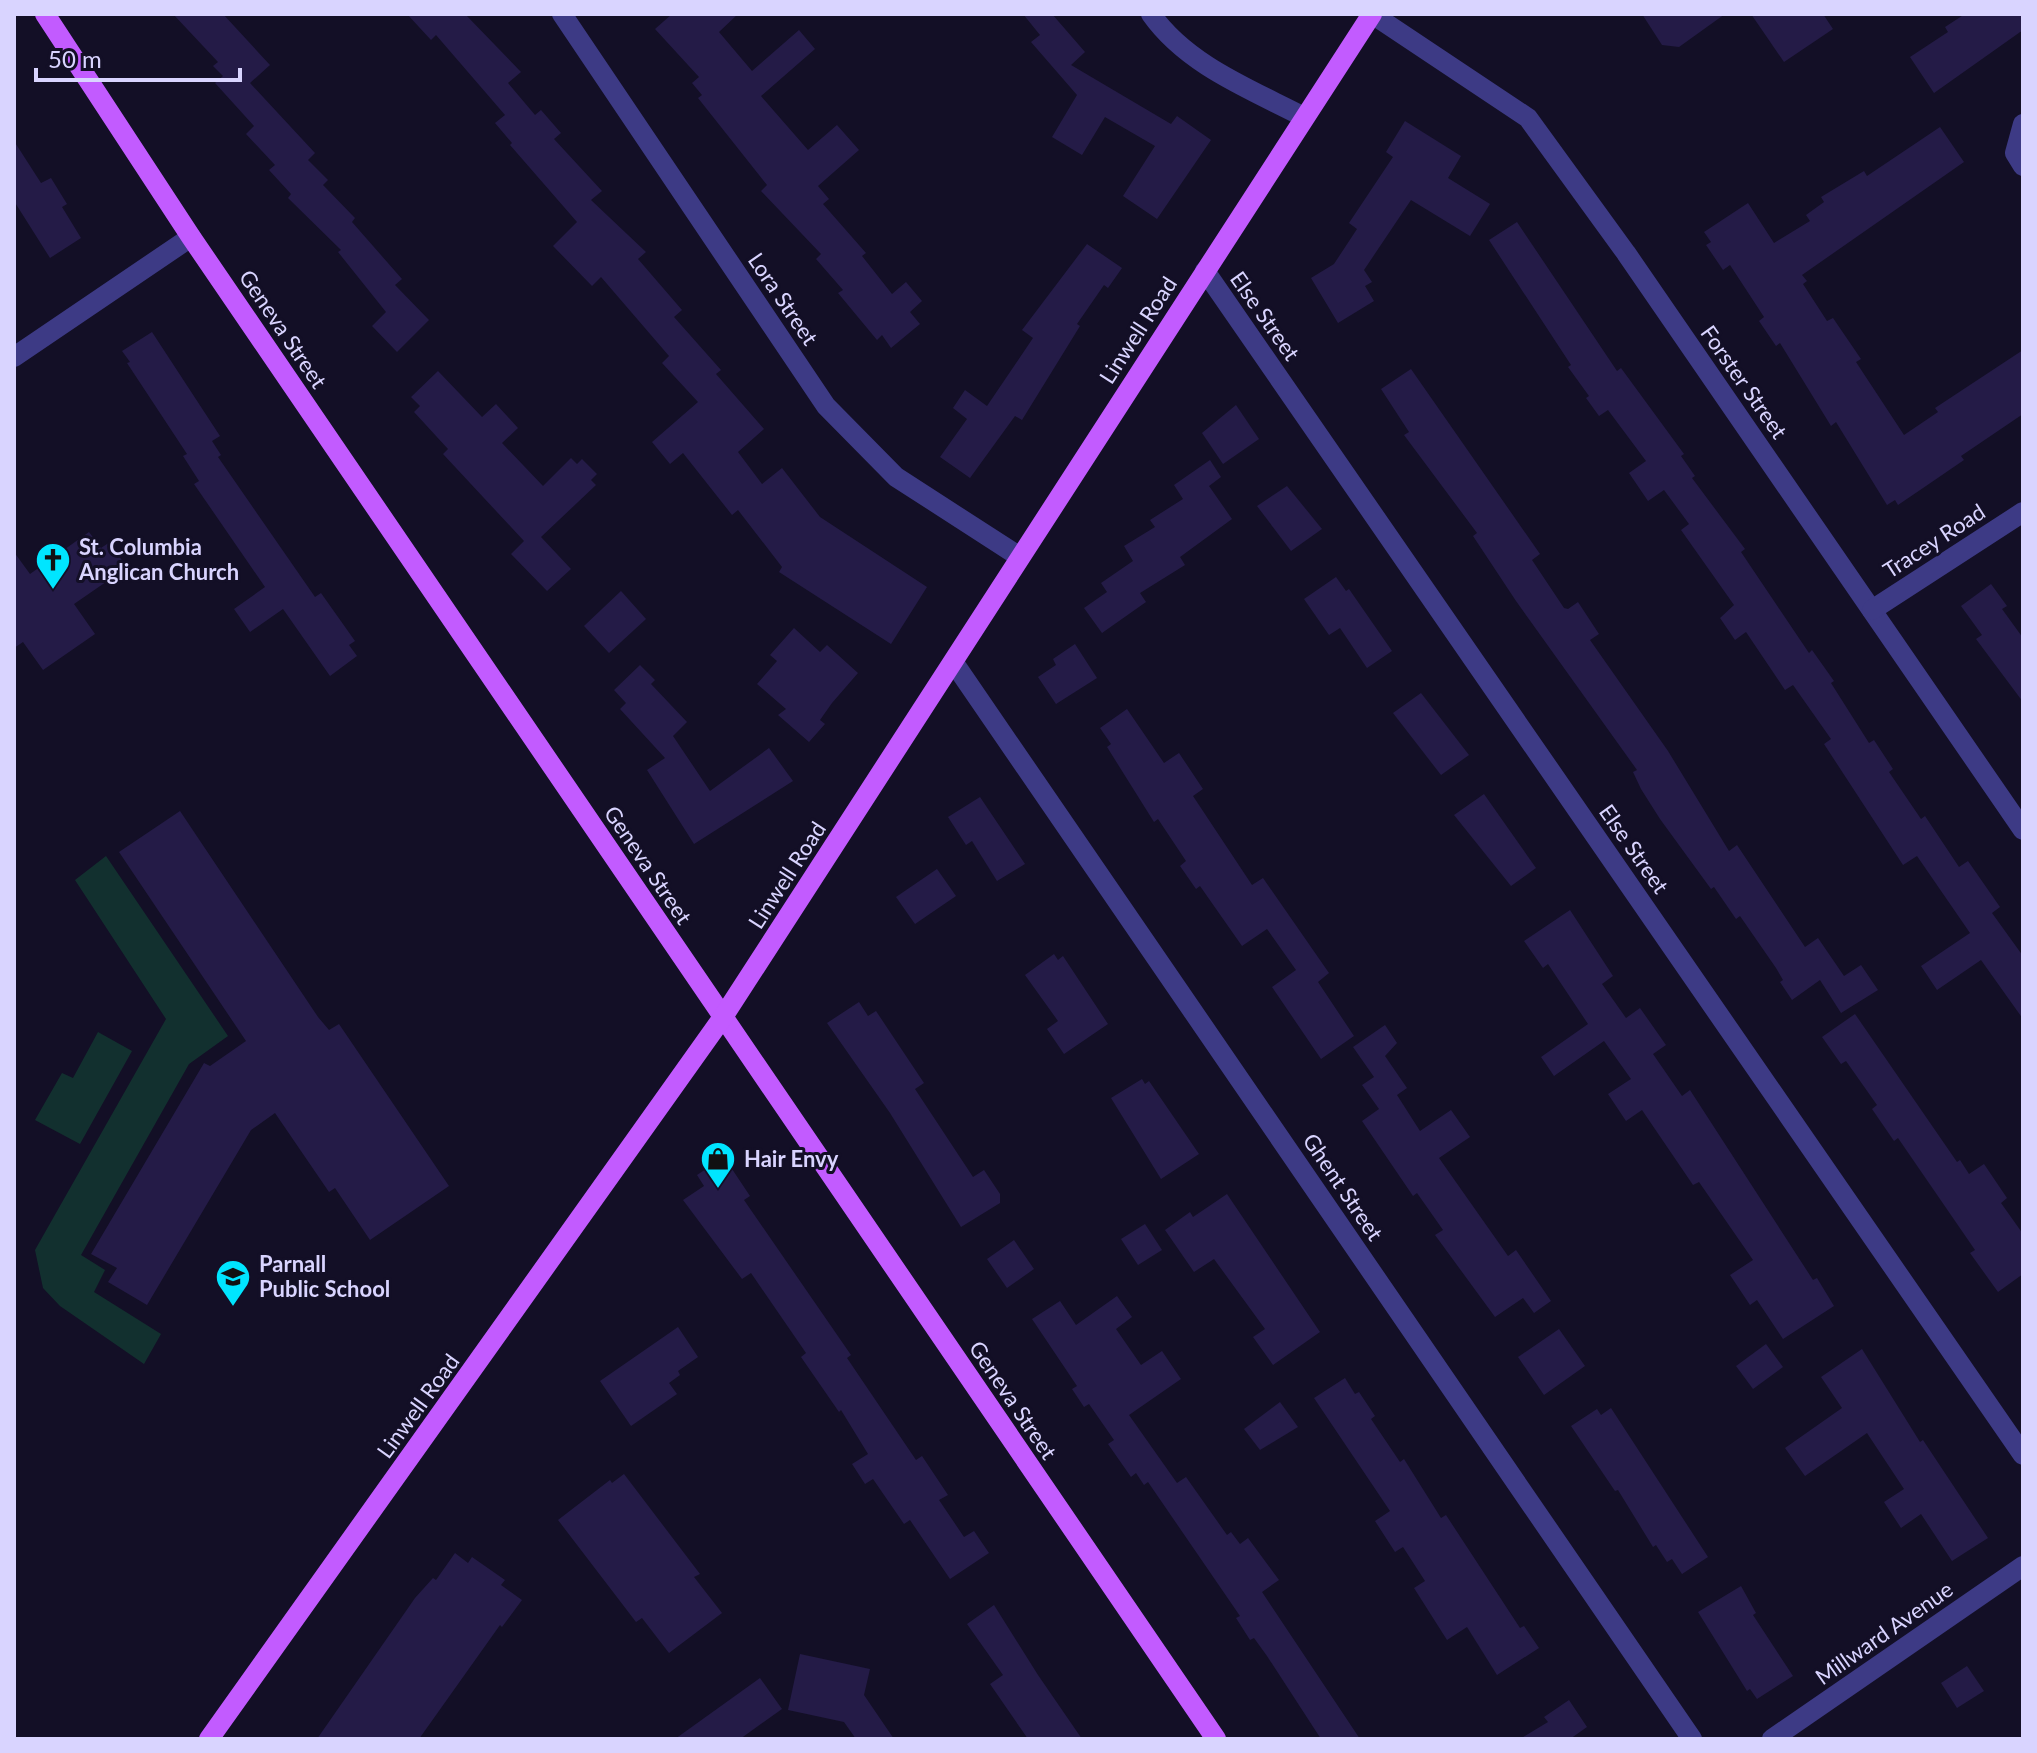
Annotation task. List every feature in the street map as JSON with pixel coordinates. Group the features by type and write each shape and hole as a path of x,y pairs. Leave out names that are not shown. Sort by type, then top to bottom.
{"main road":[{"name":"Geneva Street","path":"45,14 191,237 1216,1739"},
{"name":"Linwell Road","path":"209,1739 723,1017 1372,14"}],"street":[{"name":"Lora Street","path":"562,14 826,406 896,477 1020,557"},
{"path":"1151,14 1162,30 1209,68 1304,117"},
{"name":"Forster Street","path":"1372,14 1528,118 2023,830"},
{"path":"2023,124 2015,153 2023,166"},
{"path":"14,357 191,237"},
{"name":"Else Street","path":"1205,271 2023,1455"},
{"name":"Tracey Road","path":"1872,610 2023,512"},
{"name":"Ghent Street","path":"954,663 1692,1739"},
{"name":"Millward Avenue","path":"1772,1739 2023,1566"}],"green space":[{"path":"106,856 228,1036 189,1064 81,1255 105,1270 94,1292 161,1334 144,1364 60,1306 43,1288 35,1250 166,1019 75,880"},
{"path":"98,1032 132,1051 80,1144 35,1120 62,1073 73,1078"}],"building":[{"path":"173,14 223,14 270,65 250,83 315,153 308,160 328,180 323,185 355,218 352,222 402,279 395,285 429,320 397,352 372,326 386,312 338,252 341,250 288,198 291,194 269,170 275,165 246,134 254,126 215,83 223,76 213,66 218,62"},
{"path":"407,14 465,14 521,72 508,83 535,115 541,110 561,133 554,139 602,191 591,200 646,252 638,259 682,310 674,317 721,370 716,374 764,429 738,452 762,484 782,468 820,517 927,587 891,644 779,572 782,567 738,510 732,515 683,453 670,464 652,442 698,402 662,363 669,356 601,277 592,286 553,246 577,222 510,145 512,143 495,123 505,115 436,35 431,40"},
{"path":"672,14 738,14 719,32 752,71 799,30 815,49 761,96 808,150 837,125 859,150 818,186 829,199 823,204 866,253 862,256 892,294 906,282 922,301 910,312 920,324 891,348 882,335 877,340 838,293 843,290 816,259 821,254 761,191 767,185 698,98 702,95 692,83 699,77 655,29"},
{"path":"1023,14 1052,14 1085,52 1071,65 1171,124 1177,116 1211,140 1157,219 1123,196 1155,146 1105,117 1082,155 1052,137 1077,95 1031,42 1040,35"},
{"path":"1642,14 1725,14 1679,47 1662,45"},
{"path":"1751,14 1823,14 1833,29 1784,62"},
{"path":"1965,14 2023,14 2023,30 1934,93 1910,57 1948,32 1945,27"},
{"path":"1405,121 1461,156 1448,178 1490,204 1470,236 1411,200 1364,270 1372,282 1365,286 1374,301 1338,323 1311,278 1334,264 1357,229 1349,223 1393,157 1386,152"},
{"path":"1940,127 1964,162 1802,275 1807,281 1803,284 1827,321 1833,318 1861,359 1856,362 1904,435 1938,412 1935,408 2023,350 2023,414 1961,456 1964,460 1898,505 1895,500 1887,505 1836,422 1831,426 1780,343 1776,346 1759,321 1764,317 1730,265 1723,270 1706,245 1711,242 1704,232 1748,203 1774,243 1810,221 1806,215 1824,202 1821,197 1864,171 1867,176"},
{"path":"14,141 41,183 51,178 67,204 62,207 81,238 50,258 14,201"},
{"path":"1517,222 1617,371 1621,368 1684,454 1681,456 1695,476 1692,478 1745,549 1741,552 1809,653 1812,650 1834,681 1831,683 1869,743 1874,740 1893,769 1889,772 1921,819 1925,816 1959,867 1968,861 2000,907 1992,913 2023,956 2023,1019 1981,960 1937,990 1921,966 1970,933 1917,856 1903,865 1824,744 1831,739 1793,685 1785,690 1746,632 1735,640 1720,618 1734,605 1681,530 1689,524 1664,490 1648,501 1629,473 1646,461 1608,410 1599,416 1586,398 1589,396 1568,367 1571,365 1489,240"},
{"path":"1087,244 1122,268 1108,288 1104,285 1077,324 1080,326 1022,420 1015,416 970,478 940,457 967,419 953,408 965,390 987,406 1033,338 1022,330"},
{"path":"152,332 220,436 212,441 221,455 218,457 315,597 321,593 355,641 349,645 357,656 330,676 283,609 250,632 234,609 265,587 194,484 199,481 183,456 187,454 127,363 130,362 122,351"},
{"path":"1411,369 1540,554 1532,560 1564,608 1568,609 1578,602 1599,634 1590,640 1668,751 1729,851 1737,845 1805,947 1818,938 1844,976 1861,965 1878,990 1841,1013 1820,980 1792,1000 1780,982 1783,980 1776,968 1740,916 1736,919 1714,887 1711,889 1660,819 1633,772 1637,770 1516,601 1473,536 1477,533 1404,435 1409,432 1381,389"},
{"path":"438,371 482,417 496,404 518,428 502,443 543,486 571,458 577,464 582,459 597,474 591,480 596,485 541,537 571,569 547,591 511,554 524,541 443,454 448,449 414,412 420,406 411,397"},
{"path":"1236,405 1259,439 1223,464 1202,433"},
{"path":"1210,460 1221,477 1209,486 1232,519 1180,557 1185,565 1140,593 1146,602 1102,633 1084,608 1107,592 1101,583 1133,561 1124,546 1155,527 1150,520 1183,499 1174,485"},
{"path":"1287,486 1322,529 1291,551 1257,506"},
{"name":"St. Columbia Anglican Church","path":"89,532 101,548 110,542 123,562 115,567 119,573 74,604 95,634 43,670 23,642 14,648 14,552 30,574"},
{"path":"1336,577 1346,591 1349,589 1392,651 1367,668 1340,628 1329,635 1304,599"},
{"path":"1991,584 2007,606 2002,609 2023,638 2023,702 1976,639 1982,635 1961,606"},
{"path":"621,591 646,619 609,653 584,626"},
{"path":"794,628 820,652 827,645 858,673 832,703 820,720 825,724 809,742 778,715 786,709 757,684 777,661 770,655"},
{"path":"1075,644 1097,678 1056,704 1038,677 1056,665 1053,659"},
{"path":"640,665 655,680 651,684 687,722 673,736 710,791 769,748 793,781 694,844 647,770 665,758 620,709 626,703 614,690"},
{"path":"1421,693 1469,755 1441,775 1393,713"},
{"path":"1127,709 1164,763 1179,753 1203,789 1193,796 1252,885 1263,878 1329,973 1318,982 1354,1036 1321,1059 1272,987 1296,970 1267,929 1242,946 1200,886 1196,889 1180,866 1186,861 1158,819 1154,822 1107,747 1111,744 1100,728"},
{"path":"1484,794 1536,868 1511,886 1454,815"},
{"path":"980,797 1025,864 997,881 972,841 966,845 948,817"},
{"path":"180,811 318,1017 329,1030 339,1024 449,1186 370,1240 335,1188 329,1192 275,1113 251,1130 147,1305 108,1282 117,1268 91,1254 204,1063 210,1066 246,1041 119,852"},
{"path":"937,869 956,896 915,924 896,897"},
{"path":"1570,910 1613,976 1602,984 1626,1018 1640,1008 1666,1045 1653,1054 1682,1096 1690,1090 1813,1280 1817,1278 1834,1306 1783,1339 1757,1300 1750,1305 1730,1275 1753,1260 1699,1182 1693,1185 1642,1110 1626,1121 1608,1094 1631,1079 1604,1041 1554,1076 1541,1057 1588,1024 1548,964 1543,968 1524,941"},
{"path":"1054,954 1058,960 1063,956 1108,1024 1064,1054 1047,1029 1058,1021 1025,975"},
{"path":"859,1002 868,1016 876,1011 924,1083 915,1089 973,1177 984,1170 1000,1194 1000,1203 961,1227 890,1113 827,1023"},
{"path":"1855,1014 1957,1162 1960,1160 1969,1174 1984,1164 2007,1198 2001,1203 2023,1234 2023,1274 1998,1292 1970,1253 1975,1250 1898,1138 1894,1141 1872,1109 1877,1105 1846,1061 1841,1064 1822,1037"},
{"path":"1385,1025 1397,1043 1385,1056 1407,1088 1397,1095 1420,1131 1451,1110 1470,1137 1439,1158 1508,1256 1516,1250 1551,1301 1534,1313 1523,1298 1495,1317 1435,1235 1443,1230 1417,1193 1413,1196 1362,1121 1379,1109 1362,1085 1374,1077 1353,1047"},
{"path":"1142,1079 1145,1084 1149,1081 1199,1154 1161,1179 1111,1098"},
{"path":"724,1157 750,1196 744,1200 851,1355 847,1358 916,1460 922,1456 948,1495 939,1500 964,1537 974,1531 989,1553 950,1579 910,1520 904,1524 873,1479 865,1484 852,1464 868,1454 841,1410 839,1412 801,1357 806,1353 751,1273 742,1279 683,1200 704,1186 697,1175"},
{"path":"1227,1194 1320,1332 1273,1365 1253,1337 1265,1329 1214,1259 1194,1272 1165,1230 1190,1212 1193,1217"},
{"path":"1145,1224 1162,1250 1138,1265 1121,1239"},
{"path":"1014,1240 1034,1269 1007,1288 987,1259"},
{"path":"1117,1296 1132,1317 1116,1329 1141,1365 1162,1351 1181,1379 1129,1415 1177,1483 1186,1477 1227,1535 1231,1532 1240,1544 1248,1538 1279,1580 1262,1592 1360,1739 1321,1739 1267,1656 1254,1638 1250,1640 1236,1618 1240,1616 1148,1482 1144,1485 1136,1473 1131,1477 1108,1444 1114,1440 1089,1404 1084,1407 1072,1389 1077,1386 1032,1319 1060,1301 1076,1325"},
{"path":"678,1327 698,1357 678,1371 680,1375 669,1383 677,1394 631,1426 600,1381"},
{"path":"1559,1329 1585,1366 1544,1395 1518,1357"},
{"path":"1766,1344 1783,1367 1753,1389 1736,1366"},
{"path":"1862,1349 1920,1442 1923,1440 1988,1538 1952,1561 1921,1514 1901,1528 1884,1502 1904,1489 1867,1433 1805,1476 1785,1448 1842,1408 1821,1377"},
{"path":"1345,1378 1375,1416 1371,1419 1400,1462 1404,1459 1441,1518 1446,1515 1520,1628 1524,1626 1539,1648 1497,1675 1467,1627 1447,1640 1414,1588 1425,1581 1403,1547 1395,1552 1375,1521 1390,1511 1314,1398"},
{"path":"1280,1402 1298,1427 1260,1450 1244,1429"},
{"path":"1611,1408 1708,1557 1682,1574 1672,1559 1667,1562 1656,1545 1653,1547 1618,1490 1615,1491 1571,1426 1597,1409 1601,1415"},
{"path":"624,1474 700,1574 694,1577 722,1613 669,1653 642,1618 636,1622 558,1520 610,1480 612,1483"},
{"path":"455,1553 468,1563 472,1557 505,1580 501,1585 522,1600 502,1627 500,1625 419,1739 317,1739 415,1598 433,1578 436,1580"},
{"path":"1741,1586 1756,1613 1753,1615 1793,1676 1757,1699 1750,1689 1747,1691 1698,1612"},
{"path":"994,1605 1082,1739 1028,1739 990,1684 1003,1675 967,1624"},
{"path":"800,1654 870,1669 864,1695 894,1739 856,1739 844,1722 788,1710"},
{"path":"1967,1666 1984,1691 1957,1708 1941,1683"},
{"path":"760,1678 782,1709 740,1739 675,1739"},
{"path":"1569,1700 1587,1727 1570,1739 1520,1739 1548,1722 1544,1717"}],"place":[{"name":"St. Columbia Anglican Church","path":"53,591"},
{"name":"Hair Envy","path":"718,1190"},
{"name":"Parnall Public School","path":"233,1308"}]}
